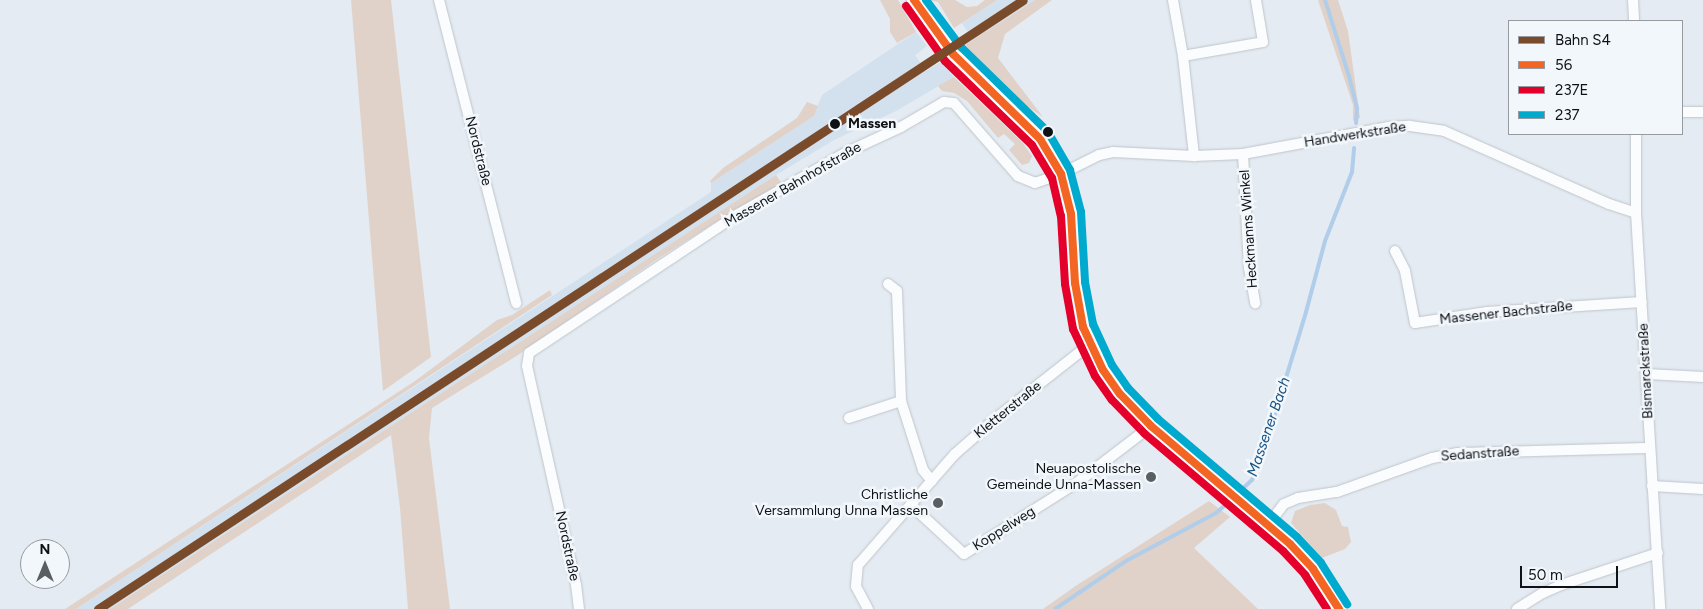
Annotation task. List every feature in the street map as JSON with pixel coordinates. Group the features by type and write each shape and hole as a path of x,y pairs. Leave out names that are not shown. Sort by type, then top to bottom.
{"main road":[{"path":"914,0 953,54 1040,139 1062,174 1071,214 1078,303 1090,344 1120,394 1151,426 1268,525 1313,569 1339,609"}],"street":[{"name":"Nordstraße","path":"439,0 516,302"},
{"path":"1172,0 1184,56 1194,156"},
{"path":"1184,56 1263,42 1256,0"},
{"path":"1633,0 1634,20"},
{"name":"Massener Bahnhofstraße","path":"527,366 529,353 540,344 709,233 845,153 901,127 944,102 954,103 1018,176 1035,183 1062,174"},
{"path":"1683,112 1703,112"},
{"name":"Handwerkstraße","path":"1062,174 1099,155 1113,152 1194,156 1243,154 1363,132 1410,126 1444,131 1609,204 1636,212"},
{"name":"Bismarckstraße","path":"1636,135 1636,212 1660,609"},
{"name":"Heckmanns Winkel","path":"1243,154 1249,268 1255,303"},
{"name":"Massener Bachstraße","path":"1395,251 1405,271 1415,323 1488,312 1642,302"},
{"path":"888,284 897,292 901,401 923,470 932,481"},
{"name":"Kletterstraße","path":"868,609 856,586 858,565 955,454 996,418 1090,344"},
{"name":"Nordstraße","path":"527,366 580,609"},
{"path":"1646,374 1703,377"},
{"path":"849,418 901,401"},
{"name":"Koppelweg","path":"911,505 964,554 1078,482 1151,426"},
{"name":"Sedanstraße","path":"1268,525 1284,504 1298,498 1337,492 1440,456 1457,453 1650,448"},
{"path":"1652,486 1703,489"},
{"path":"1517,609 1543,593 1561,585 1658,553"}],"shaded area":[{"path":"351,0 391,0 431,357 383,391"},
{"path":"880,0 898,0 916,32 897,43 890,32 890,19"},
{"path":"929,0 955,0 967,7 977,6 985,0 997,0 954,28 938,2"},
{"path":"997,0 1035,0 973,40 962,23"},
{"path":"1035,0 1052,0 1005,34 998,58 1043,117 1016,99 965,45"},
{"path":"1318,0 1338,0 1348,31 1360,118 1353,121 1353,105"},
{"path":"916,32 927,46 915,55 926,71 941,62 954,77 896,111 834,140 776,175 110,609 76,609 711,192 711,183 814,116 822,95"},
{"path":"954,77 1022,142 1032,156 1029,163 1022,165 1009,150 1015,144 1004,134 998,138 967,101 954,93 942,91 938,86"},
{"path":"807,102 818,106 814,116 711,183 710,181 723,168 797,118"},
{"path":"776,175 783,185 730,213 659,258 518,355 432,408 429,438 450,609 408,609 400,508 391,435 128,609 110,609"},
{"path":"550,290 552,295 76,609 65,609 415,381 497,320 512,315"},
{"path":"1209,501 1230,517 1194,548 1258,609 1043,609 1077,585"},
{"path":"1325,503 1336,510 1342,526 1348,527 1351,542 1345,549 1322,558 1291,523 1295,511 1310,505"}],"waterway":[{"name":"Massener Bach","path":"1325,0 1349,76 1357,109 1356,123"},
{"name":"Massener Bach","path":"1238,493 1252,480 1263,453 1306,312 1325,241 1352,172 1354,148"},
{"name":"Massener Bach","path":"1055,609 1126,561 1216,513 1231,500"}],"rail line":[{"name":"S4","path":"98,609 1023,0"}],"transit line":[{"name":"56","path":"914,0 953,54 1040,139 1061,174 1071,214 1075,283 1083,327 1103,370 1120,394 1151,426 1290,544 1313,569 1339,609"},
{"name":"237","path":"926,0 961,47 1048,132 1070,170 1081,212 1085,282 1093,324 1112,365 1128,388 1158,419 1297,537 1321,563 1347,604"},
{"name":"237E","path":"906,6 945,61 1032,145 1052,178 1061,216 1065,284 1073,329 1095,376 1112,400 1145,434 1283,551 1305,575 1327,609"}],"place":[{"name":"Massen","path":"835,124"},
{"name":"Neuapostolische Gemeinde Unna-Massen","path":"1151,477"},
{"name":"Christliche Versammlung Unna Massen","path":"938,503"}]}
